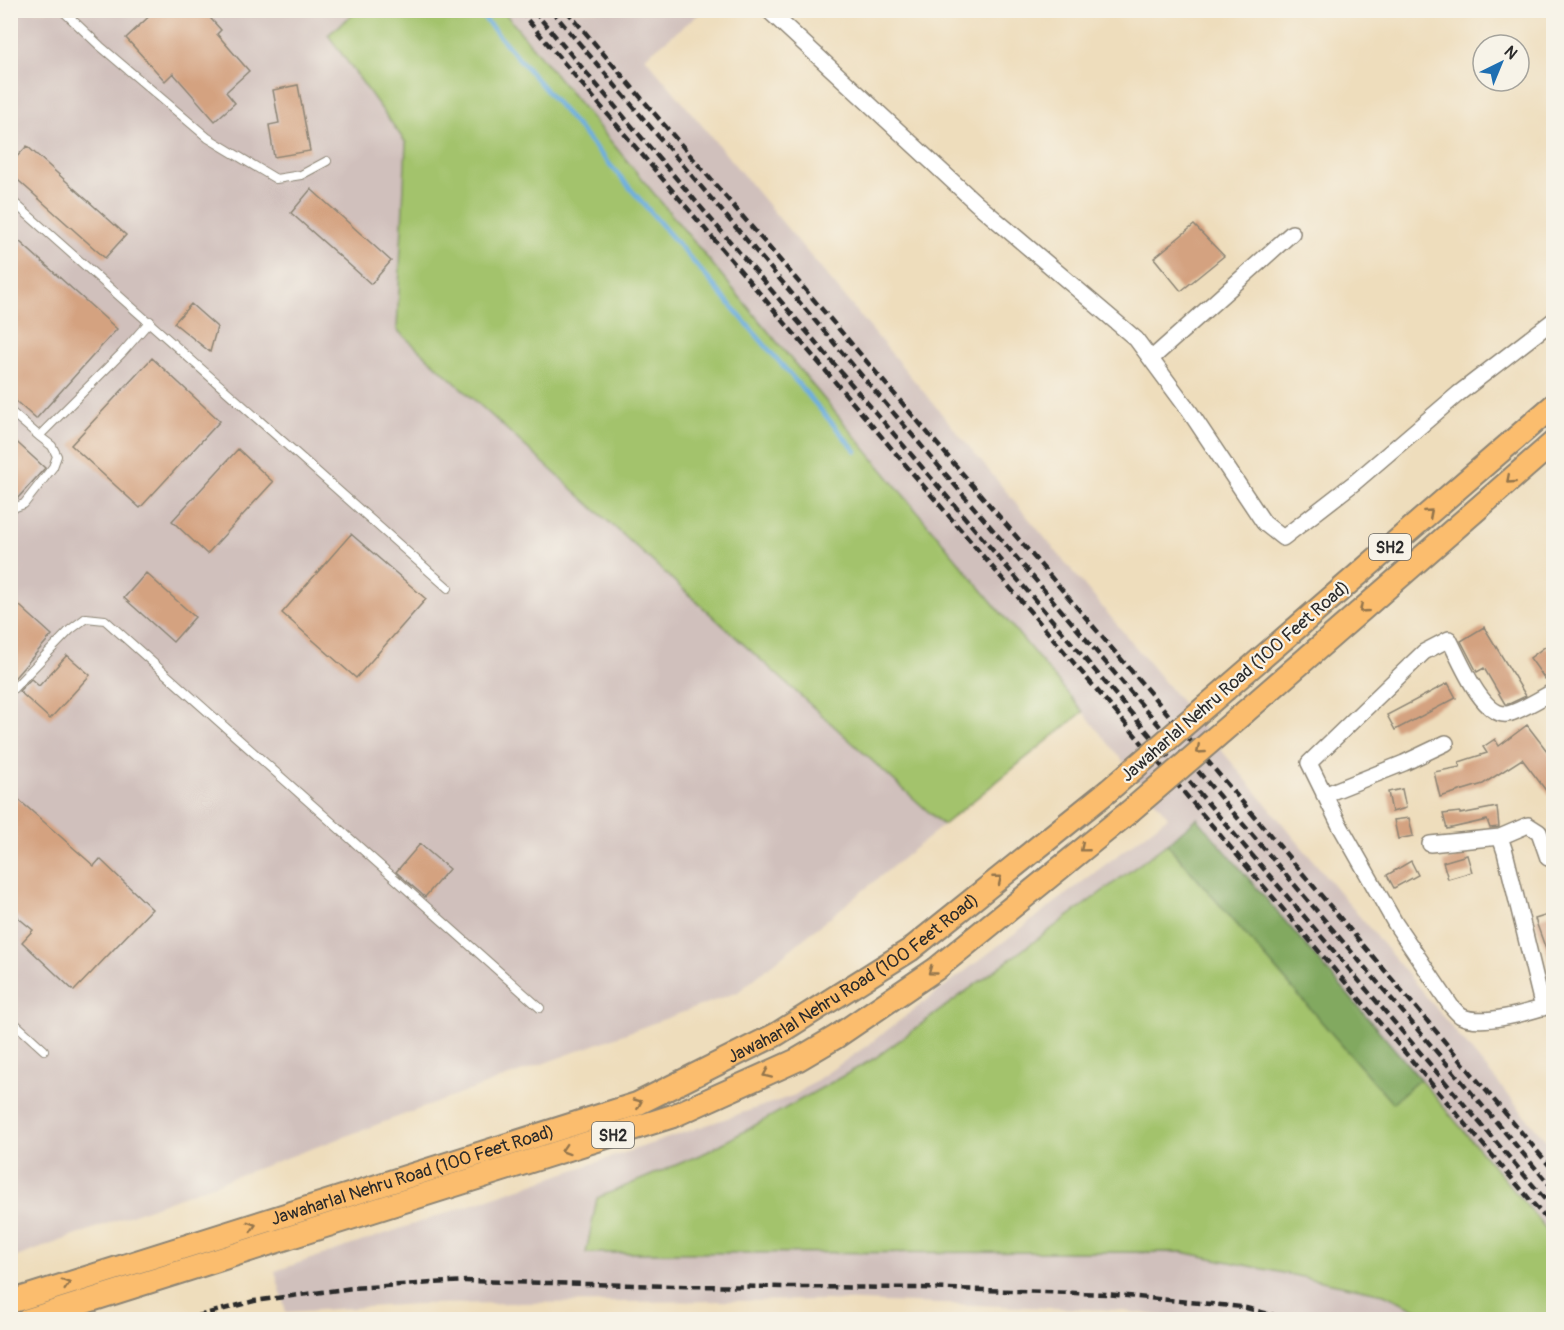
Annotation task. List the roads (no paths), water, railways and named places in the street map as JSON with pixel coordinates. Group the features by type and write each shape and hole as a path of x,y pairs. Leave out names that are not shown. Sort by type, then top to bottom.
{"main road":[{"name":"Jawaharlal Nehru Road (100 Feet Road)","path":"10,1302 637,1104 777,1034 910,950 1108,790 1554,405"},
{"name":"Jawaharlal Nehru Road (100 Feet Road)","path":"28,1320 673,1116 797,1060 836,1037 936,969 1129,812 1554,441"}],"street":[{"path":"768,10 976,203 1136,339 1190,412 1264,523 1283,538 1354,483 1458,394 1554,320"},
{"path":"1151,359 1292,233"},
{"path":"1500,837 1548,1006 1483,1020 1461,1017 1451,1006 1395,923 1324,795 1310,763 1424,651 1449,639 1480,698 1498,713 1508,714 1554,691"},
{"path":"1324,795 1404,763 1446,743"},
{"path":"1430,844 1500,837 1528,825 1539,832 1548,858"}],"lane":[{"path":"62,10 100,46 208,138 276,179 301,175 327,161"},
{"path":"10,199 448,588"},
{"path":"39,436 122,353 150,321"},
{"path":"10,411 52,446 57,456 53,467 24,504 10,509"},
{"path":"10,692 70,630 86,618 105,620 540,1008"},
{"path":"10,1019 44,1050"}],"waterway":[{"path":"477,10 856,451"}],"railway":[{"path":"519,10 1554,1228"},
{"path":"533,10 1554,1210"},
{"path":"551,10 1554,1190"},
{"path":"566,10 1151,694 1554,1171"},
{"path":"183,1320 254,1301 353,1288 465,1281 672,1286 922,1288 1106,1294 1242,1307 1293,1320"}]}
